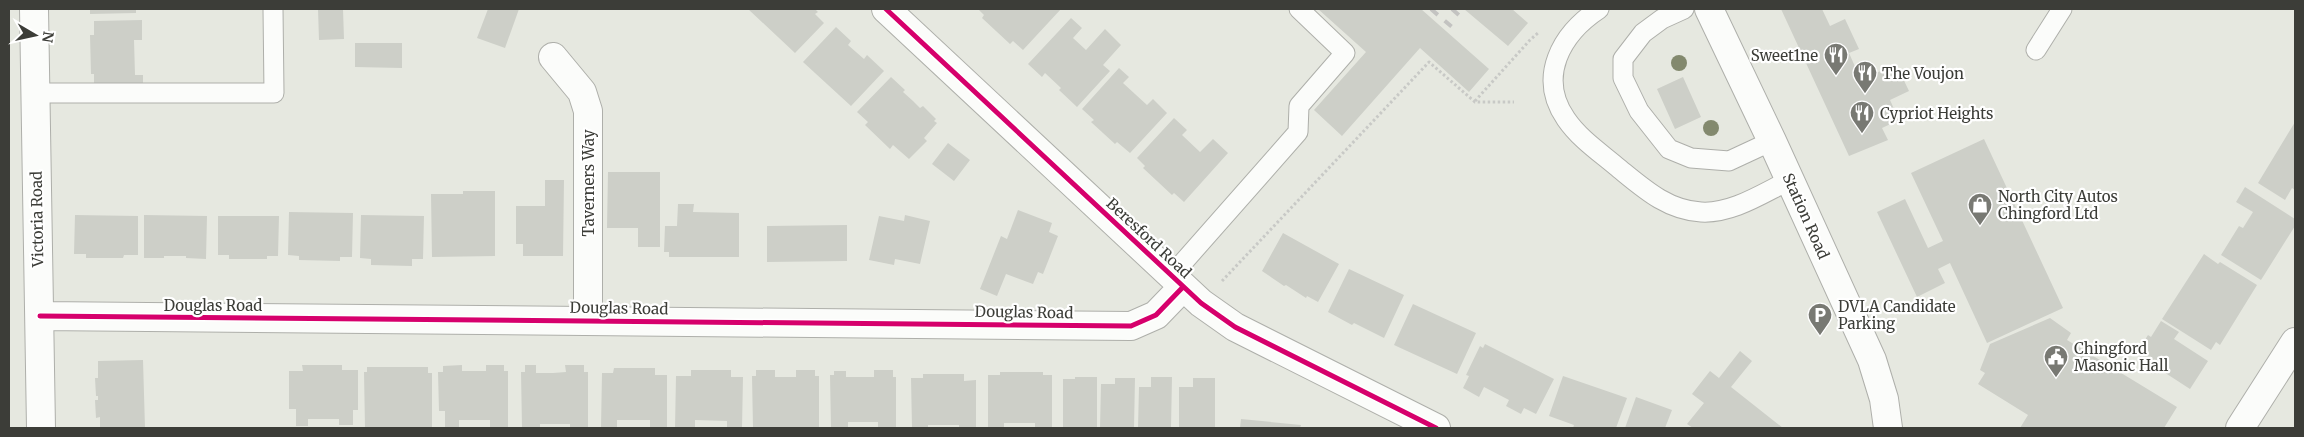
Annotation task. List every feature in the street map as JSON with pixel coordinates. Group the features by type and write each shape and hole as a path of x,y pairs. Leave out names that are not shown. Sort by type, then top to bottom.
{"street":[{"name":"Victoria Road","path":"34,9 41,428"},
{"name":"Beresford Road","path":"886,9 1186,288 1235,327 1436,428"},
{"name":"Station Road","path":"1709,9 1772,141 1872,360 1884,399 1888,428"},
{"name":"Taverners Way","path":"553,57 582,92 588,111 588,320"},
{"name":"Douglas Road","path":"40,316 1131,326 1156,315 1186,288"},
{"path":"2240,428 2295,342"}],"lane":[{"path":"35,93 274,93 273,9"},
{"path":"1186,288 1298,132 1300,106 1344,53 1299,9"},
{"path":"1599,9 1569,36 1554,62 1557,104 1580,136 1650,194 1677,209 1702,212 1722,210 1790,180"},
{"path":"1684,9 1662,18 1643,33 1623,59 1623,78 1639,111 1669,149 1691,158 1729,161 1772,141"},
{"path":"2036,50 2062,9"}],"path":[{"path":"1475,102 1530,40 1546,27"},
{"path":"1186,288 1429,62 1475,102 1514,102"}],"building":[{"path":"90,9 136,9 136,13 90,14"},
{"path":"318,9 343,9 344,39 319,40"},
{"path":"488,9 519,9 505,48 477,38"},
{"path":"748,9 815,9 818,12 815,14 824,23 795,53"},
{"path":"978,9 1061,9 1023,50 1013,41 1010,44 982,18 984,15"},
{"path":"1318,9 1421,9 1489,69 1469,92 1420,48 1342,136 1314,110 1366,52"},
{"path":"1464,9 1512,9 1528,23 1508,46"},
{"path":"1781,9 1822,9 1830,26 1845,19 1859,49 1849,53 1861,80 1896,64 1909,91 1890,100 1899,120 1882,128 1888,140 1849,156"},
{"path":"1071,18 1082,28 1073,38 1086,50 1105,29 1121,45 1103,65 1110,71 1077,107 1045,73 1042,77 1028,64"},
{"path":"142,20 142,40 134,40 135,75 143,75 143,86 94,87 94,74 91,74 90,35 94,35 94,21"},
{"path":"836,27 851,41 848,45 864,59 867,55 884,71 851,106 803,62"},
{"path":"355,43 402,43 402,68 355,67"},
{"path":"1119,68 1129,77 1123,83 1147,105 1153,99 1167,113 1130,153 1117,142 1115,144 1091,122 1094,120 1082,109"},
{"path":"891,77 920,108 923,106 936,119 934,121 937,123 924,138 927,141 909,159 893,145 890,149 865,125 868,122 857,112"},
{"path":"1683,77 1701,117 1675,129 1657,89"},
{"path":"1174,118 1187,130 1182,135 1200,152 1213,139 1228,153 1184,202 1174,193 1172,195 1143,168 1145,166 1137,158"},
{"path":"2295,122 2295,190 2292,188 2285,200 2258,183"},
{"name":"North City Autos Chingford Ltd","path":"1984,139 2063,308 1987,343 1950,263 1938,269 1945,283 1917,297 1877,212 1905,199 1928,248 1943,241 1911,173"},
{"path":"948,143 970,160 954,181 932,164"},
{"path":"608,172 660,172 660,247 638,247 638,228 607,228"},
{"path":"545,180 564,180 563,256 523,256 523,244 516,244 516,206 545,206"},
{"path":"2245,187 2295,219 2295,226 2261,280 2221,255 2239,226 2243,228 2253,212 2236,202"},
{"path":"463,191 495,191 495,256 432,257 431,194 463,194"},
{"path":"678,204 694,204 693,212 739,213 739,257 669,257 669,252 664,252 665,226 677,226"},
{"path":"1018,210 1052,223 1049,232 1058,236 1043,274 1038,272 1033,284 1006,274 997,296 980,289 1001,236 1007,239"},
{"path":"289,212 353,213 352,257 340,257 340,261 299,260 299,256 288,255"},
{"path":"75,215 138,216 138,255 124,255 123,258 86,258 86,254 74,254"},
{"path":"144,215 207,216 206,259 186,258 186,256 144,258"},
{"path":"361,215 424,216 423,259 412,259 412,266 371,265 371,259 360,258"},
{"path":"905,215 930,221 920,264 895,259 894,265 869,260 879,216 904,221"},
{"path":"218,216 279,216 278,256 267,256 267,259 229,259 229,255 218,255"},
{"path":"847,225 847,261 767,262 767,226"},
{"path":"1283,233 1339,264 1318,302 1307,296 1306,298 1286,285 1284,286 1262,271"},
{"path":"2204,254 2218,264 2220,262 2257,285 2220,345 2216,342 2211,350 2162,319"},
{"path":"1349,269 1404,295 1384,338 1354,323 1352,325 1328,312"},
{"path":"1413,304 1476,333 1457,374 1394,345"},
{"name":"Chingford Masonic Hall","path":"2050,318 2071,333 2067,340 2177,407 2164,428 2020,428 2028,415 1978,384 1985,373 1980,370 1990,344"},
{"path":"2161,321 2179,332 2174,339 2208,361 2190,389 2136,354 2148,335 2151,337"},
{"path":"1485,344 1554,379 1536,414 1524,408 1521,414 1506,406 1509,400 1484,387 1479,397 1463,388 1469,376 1466,375 1480,346 1483,348"},
{"path":"1740,351 1752,361 1731,387 1783,428 1693,428 1687,424 1704,403 1692,394 1710,371 1719,378"},
{"path":"143,360 145,428 100,428 100,417 96,418 95,400 98,400 95,378 98,378 98,361"},
{"path":"302,365 342,365 342,370 358,370 358,410 353,410 353,425 339,425 339,419 308,419 308,426 296,426 296,409 289,409 289,371 303,371"},
{"path":"462,365 462,371 486,371 486,365 504,365 504,371 508,371 508,428 490,428 490,420 459,420 459,428 445,428 445,411 439,411 438,372 443,372 443,366"},
{"path":"525,365 536,365 536,373 553,373 566,372 565,365 584,365 584,372 588,372 588,428 570,428 570,424 540,424 540,428 522,428 521,372 525,372"},
{"path":"367,367 428,367 428,373 432,373 432,428 365,428 364,372 367,372"},
{"path":"614,368 655,368 655,375 667,375 667,428 650,428 650,420 617,420 617,428 601,428 602,373 613,373"},
{"path":"691,370 731,370 731,377 743,377 742,428 727,428 727,421 695,420 695,428 675,428 676,376 691,376"},
{"path":"756,370 775,370 775,377 796,377 796,370 815,370 815,376 819,376 819,428 753,428 752,376 756,376"},
{"path":"874,370 893,370 893,377 896,377 896,428 878,428 878,422 848,422 848,428 831,428 830,375 834,375 834,371 846,371 846,377 874,377"},
{"path":"1000,372 1043,372 1043,375 1052,375 1052,428 1035,428 1035,423 1004,423 1004,428 988,428 988,375 1000,375"},
{"path":"923,374 964,374 964,381 976,380 976,428 959,428 959,425 928,425 928,428 912,428 911,378 923,378"},
{"path":"1563,376 1627,398 1616,428 1573,428 1574,425 1549,416"},
{"path":"1075,377 1097,377 1097,428 1063,428 1063,379 1075,379"},
{"path":"1151,377 1172,377 1171,428 1138,428 1139,387 1151,387"},
{"path":"1115,378 1135,378 1134,428 1100,428 1101,384 1115,384"},
{"path":"1193,378 1215,378 1215,428 1179,428 1179,387 1193,387"},
{"path":"1636,397 1672,410 1665,428 1625,428"},
{"path":"1241,419 1301,425 1300,428 1240,428"}],"railway":[{"path":"1431,9 1452,27"},
{"path":"1452,9 1460,16"}],"cycle path":[{"path":"886,9 1201,303 1235,327 1436,428"},
{"path":"40,316 1131,326 1156,315 1183,287"}],"place":[{"name":"Sweet1ne","path":"1836,76"},
{"name":"The Voujon","path":"1865,94"},
{"name":"Cypriot Heights","path":"1862,134"},
{"name":"North City Autos Chingford Ltd","path":"1980,226"},
{"name":"DVLA Candidate Parking","path":"1820,336"},
{"name":"Chingford Masonic Hall","path":"2056,378"}]}
